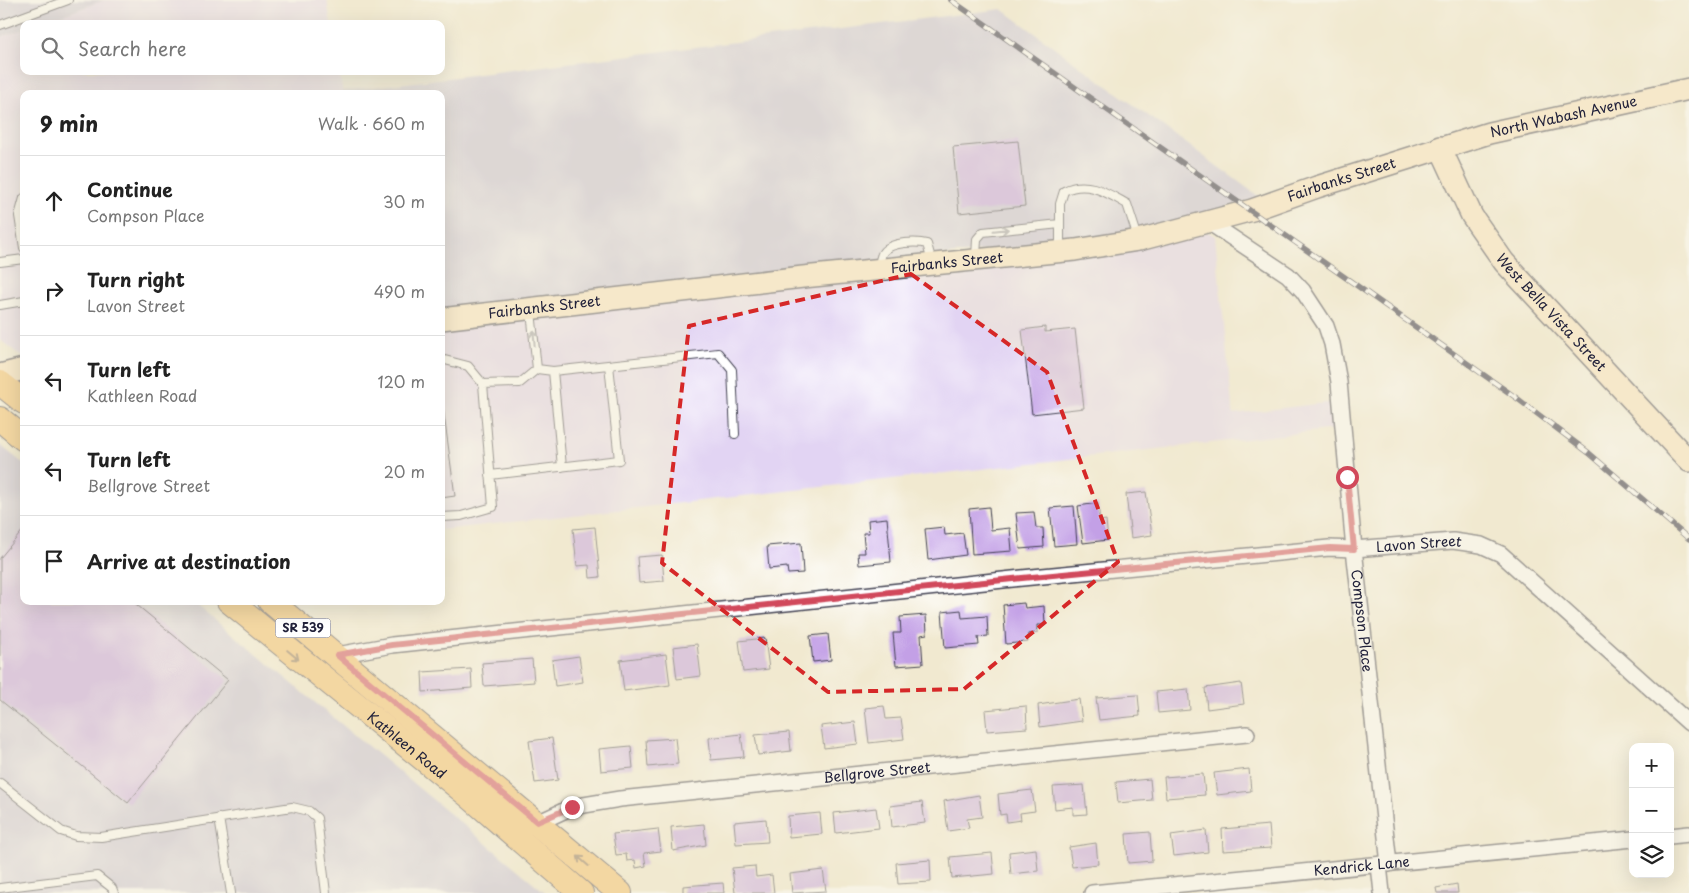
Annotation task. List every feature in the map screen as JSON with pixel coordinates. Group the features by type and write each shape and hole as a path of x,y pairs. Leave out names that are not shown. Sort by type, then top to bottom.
{"main road":[{"path":"0,383 20,399"},
{"path":"0,420 20,436"},
{"name":"Kathleen Road","path":"234,605 469,796 581,893"},
{"name":"Kathleen Road","path":"275,605 620,893"}],"street":[{"name":"North Wabash Avenue","path":"1440,147 1489,133 1689,89"},
{"name":"Fairbanks Street","path":"445,319 879,269 1060,251 1139,240 1210,223 1440,147"},
{"name":"West Bella Vista Street","path":"1440,147 1472,216 1504,262 1689,460"},
{"name":"Compson Place","path":"1210,223 1288,275 1316,307 1326,326 1339,382 1384,864 1382,893"},
{"path":"0,375 20,370"},
{"name":"Lavon Street","path":"337,655 392,645 1012,579 1320,549 1354,549 1454,540 1481,545 1501,554 1689,723"},
{"name":"Bellgrove Street","path":"516,838 537,822 572,807 620,799 1247,734"},
{"path":"1674,836 1689,834"},
{"name":"Kendrick Lane","path":"1092,893 1629,839"}],"lane":[{"path":"0,25 68,0"},
{"path":"1060,251 1060,204 1064,191 1071,187 1096,187 1127,204 1139,240"},
{"path":"976,259 977,239 983,232 1060,224"},
{"path":"0,262 20,259"},
{"path":"0,305 20,302"},
{"path":"531,308 537,369"},
{"path":"483,384 520,383 537,369 553,371 718,353 732,370 735,434"},
{"path":"445,360 468,366 483,384 493,507 461,516 445,517"},
{"path":"490,475 619,460 609,365"},
{"path":"553,371 562,466"},
{"path":"0,783 61,831 76,836 100,837 292,807 309,811 317,818 326,893"},
{"path":"219,818 231,893"},
{"path":"0,888 97,876 112,888 114,893"}],"highlighted area":[{"path":"911,274 1047,372 1118,562 964,689 828,692 662,563 689,326"}],"shaded area":[{"path":"0,0 104,0 49,20 20,20 20,30 0,37"},
{"path":"104,0 327,0 330,20 49,20"},
{"path":"1002,9 1261,198 1138,232 1074,241 445,311 445,90 351,90"},
{"path":"20,30 20,75 340,75 342,90 20,90 20,355 0,340 0,37"},
{"path":"1208,232 1215,236 1233,414 1333,402 1335,429 445,530 445,327"},
{"path":"0,445 20,461 20,605 197,605 546,893 0,893"}],"building":[{"path":"1018,141 1025,206 959,213 953,147"},
{"path":"1045,327 1045,332 1075,329 1084,408 1032,414 1022,330"},
{"path":"445,422 455,496 445,497"},
{"path":"1146,492 1152,535 1131,538 1126,494"},
{"path":"1098,503 1100,521 1106,520 1108,540 1083,543 1078,506"},
{"path":"1074,506 1077,544 1054,546 1050,508"},
{"path":"989,507 991,530 1010,528 1012,551 972,554 969,509"},
{"path":"1034,512 1036,528 1043,528 1044,547 1020,549 1016,513"},
{"path":"887,518 891,562 859,565 858,553 865,553 863,533 869,533 868,520"},
{"path":"595,527 600,577 590,578 589,565 577,566 573,529"},
{"path":"944,527 945,535 963,533 966,555 928,560 925,529"},
{"path":"20,534 20,605 137,605 228,680 128,803 0,700 0,558"},
{"path":"801,543 803,573 788,574 787,567 769,569 767,546"},
{"path":"662,555 664,581 639,583 637,557"},
{"path":"1024,603 1025,608 1044,606 1045,625 1037,625 1037,633 1028,634 1028,642 1006,644 1003,605"},
{"path":"961,610 962,618 987,616 988,636 978,637 979,645 945,648 942,612"},
{"path":"926,615 927,634 921,635 923,664 896,666 893,633 901,633 900,617"},
{"path":"828,634 831,660 813,662 810,636"},
{"path":"765,638 769,669 743,672 739,641"},
{"path":"697,644 701,676 677,679 673,647"},
{"path":"666,654 670,685 624,691 620,660"},
{"path":"579,656 583,682 555,686 552,660"},
{"path":"532,659 534,682 484,686 482,663"},
{"path":"471,669 472,688 423,692 422,672"},
{"path":"1241,683 1244,704 1207,709 1205,688"},
{"path":"1188,689 1190,710 1158,713 1156,692"},
{"path":"1138,695 1140,716 1099,720 1096,698"},
{"path":"1079,699 1082,721 1040,727 1038,705"},
{"path":"884,706 886,719 901,718 904,739 869,743 865,708"},
{"path":"1026,706 1027,728 987,731 985,710"},
{"path":"855,722 858,744 824,748 821,726"},
{"path":"789,732 791,751 758,755 755,735"},
{"path":"741,734 744,757 711,760 709,738"},
{"path":"552,738 558,780 535,783 529,741"},
{"path":"675,738 678,764 648,767 646,740"},
{"path":"631,746 633,768 601,771 599,749"},
{"path":"1249,769 1251,791 1217,795 1214,773"},
{"path":"1203,774 1205,795 1166,798 1164,777"},
{"path":"1150,779 1152,800 1118,803 1116,782"},
{"path":"1084,785 1087,814 1073,815 1073,807 1055,809 1053,787"},
{"path":"1032,790 1035,811 1020,813 1021,820 1007,822 1006,814 1000,815 998,794"},
{"path":"979,795 982,817 967,819 969,828 948,831 944,801"},
{"path":"922,802 925,823 892,827 890,806"},
{"path":"876,808 879,828 836,833 834,813"},
{"path":"820,813 822,834 789,837 788,816"},
{"path":"766,819 768,842 736,844 734,822"},
{"path":"704,824 706,845 673,851 671,827"},
{"path":"1269,825 1271,848 1223,851 1222,829"},
{"path":"658,829 661,851 644,853 646,866 636,868 635,860 627,861 626,854 616,855 613,834"},
{"path":"1206,830 1208,852 1174,856 1171,835"},
{"path":"1150,832 1152,861 1128,863 1126,834"},
{"path":"1096,843 1098,864 1072,867 1069,847"},
{"path":"1036,849 1038,871 1011,874 1009,852"},
{"path":"992,853 994,874 952,878 950,857"},
{"path":"930,860 931,882 898,884 896,863"},
{"path":"755,866 756,877 772,875 774,893 735,893 732,868"},
{"path":"823,870 826,891 792,893 790,874"},
{"path":"723,883 724,893 683,893 683,886"},
{"path":"1457,884 1458,893 1437,893 1436,888"}],"railway":[{"path":"951,0 1518,399 1589,453 1689,539"}],"route":[{"path":"572,807 537,822 357,674 337,655 392,645 1022,578 1330,548 1354,549 1347,477"}]}
